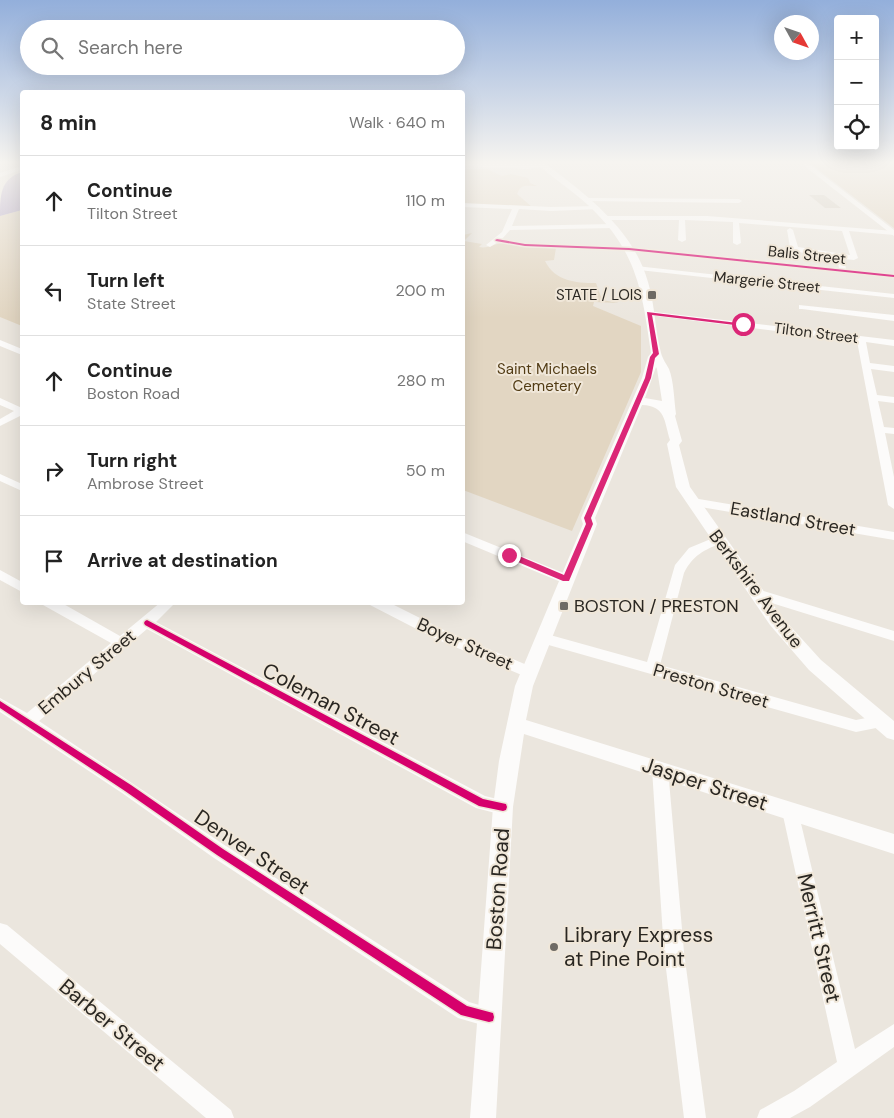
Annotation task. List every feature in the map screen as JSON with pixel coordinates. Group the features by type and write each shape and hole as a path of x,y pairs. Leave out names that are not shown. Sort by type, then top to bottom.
{"main road":[{"name":"Berkshire Avenue","path":"602,213 629,249 639,268 656,354 660,358 663,369 676,442 673,444"},
{"path":"867,213 894,234"},
{"path":"642,403 652,357 656,354"},
{"path":"642,403 661,366"},
{"path":"642,403 660,404 670,414"},
{"name":"Berkshire Avenue","path":"642,403 657,411 662,418 669,441 673,444 680,480 718,540 776,621 815,665 894,732"},
{"name":"Boston Road","path":"483,1118 503,807 516,724 529,672 590,524 596,520 642,403"},
{"name":"Jasper Street","path":"516,724 894,844"}],"street":[{"path":"490,245 509,228 514,213"},
{"path":"606,218 736,220 894,234"},
{"path":"682,218 682,240"},
{"path":"736,220 736,243"},
{"path":"509,228 613,226"},
{"path":"790,230 794,247 802,252 854,258 845,230"},
{"name":"Balis Street","path":"497,240 525,245 629,249 894,276"},
{"path":"840,257 843,271"},
{"name":"Margerie Street","path":"639,268 894,296"},
{"path":"802,307 894,318"},
{"name":"Tilton Street","path":"649,313 894,343"},
{"path":"861,339 878,429 891,468 894,505"},
{"path":"0,343 20,351"},
{"path":"866,365 894,369"},
{"path":"872,397 894,400"},
{"path":"0,401 20,410"},
{"path":"0,423 20,412"},
{"path":"878,429 894,432"},
{"path":"0,478 20,487"},
{"name":"Eastland Street","path":"693,502 894,536"},
{"path":"465,537 566,579"},
{"path":"652,670 684,558 698,548 718,540"},
{"path":"0,574 20,587"},
{"path":"757,594 894,636"},
{"path":"53,605 122,643"},
{"name":"Embury Street","path":"27,722 167,605"},
{"name":"Boyer Street","path":"381,605 441,635 529,672"},
{"name":"Coleman Street","path":"147,623 482,804 503,807"},
{"name":"Preston Street","path":"543,638 856,726 881,722"},
{"name":"Denver Street","path":"0,704 128,788 228,857 466,1011 490,1017"},
{"path":"660,769 674,952 695,1118"},
{"name":"Merritt Street","path":"790,811 848,1065"},
{"name":"Barber Street","path":"0,932 223,1118"},
{"path":"768,1118 802,1099 894,1034"}],"green space":[{"path":"20,213 20,325 0,317 0,216"},
{"path":"875,213 894,213 894,228"},
{"name":"Saint Michaels Cemetery","path":"472,233 465,240 465,235"},
{"name":"Saint Michaels Cemetery","path":"465,241 482,244 479,247 504,243 556,248 554,260 545,261 554,273 566,280 596,283 602,300 619,303 594,302 593,306 641,326 641,372 572,531 465,491"}],"cycle path":[{"path":"497,240 525,245 629,249 894,276"},
{"path":"147,623 482,803 503,807"},
{"path":"0,704 128,788 220,852 465,1011 489,1017"}],"place":[{"name":"STATE / LOIS","path":"652,295"},
{"name":"BOSTON / PRESTON","path":"564,606"},
{"name":"Library Express at Pine Point","path":"554,947"}],"route":[{"path":"509,555 566,579 590,524 588,518 648,378 652,357 656,354 649,313 743,324"}]}
